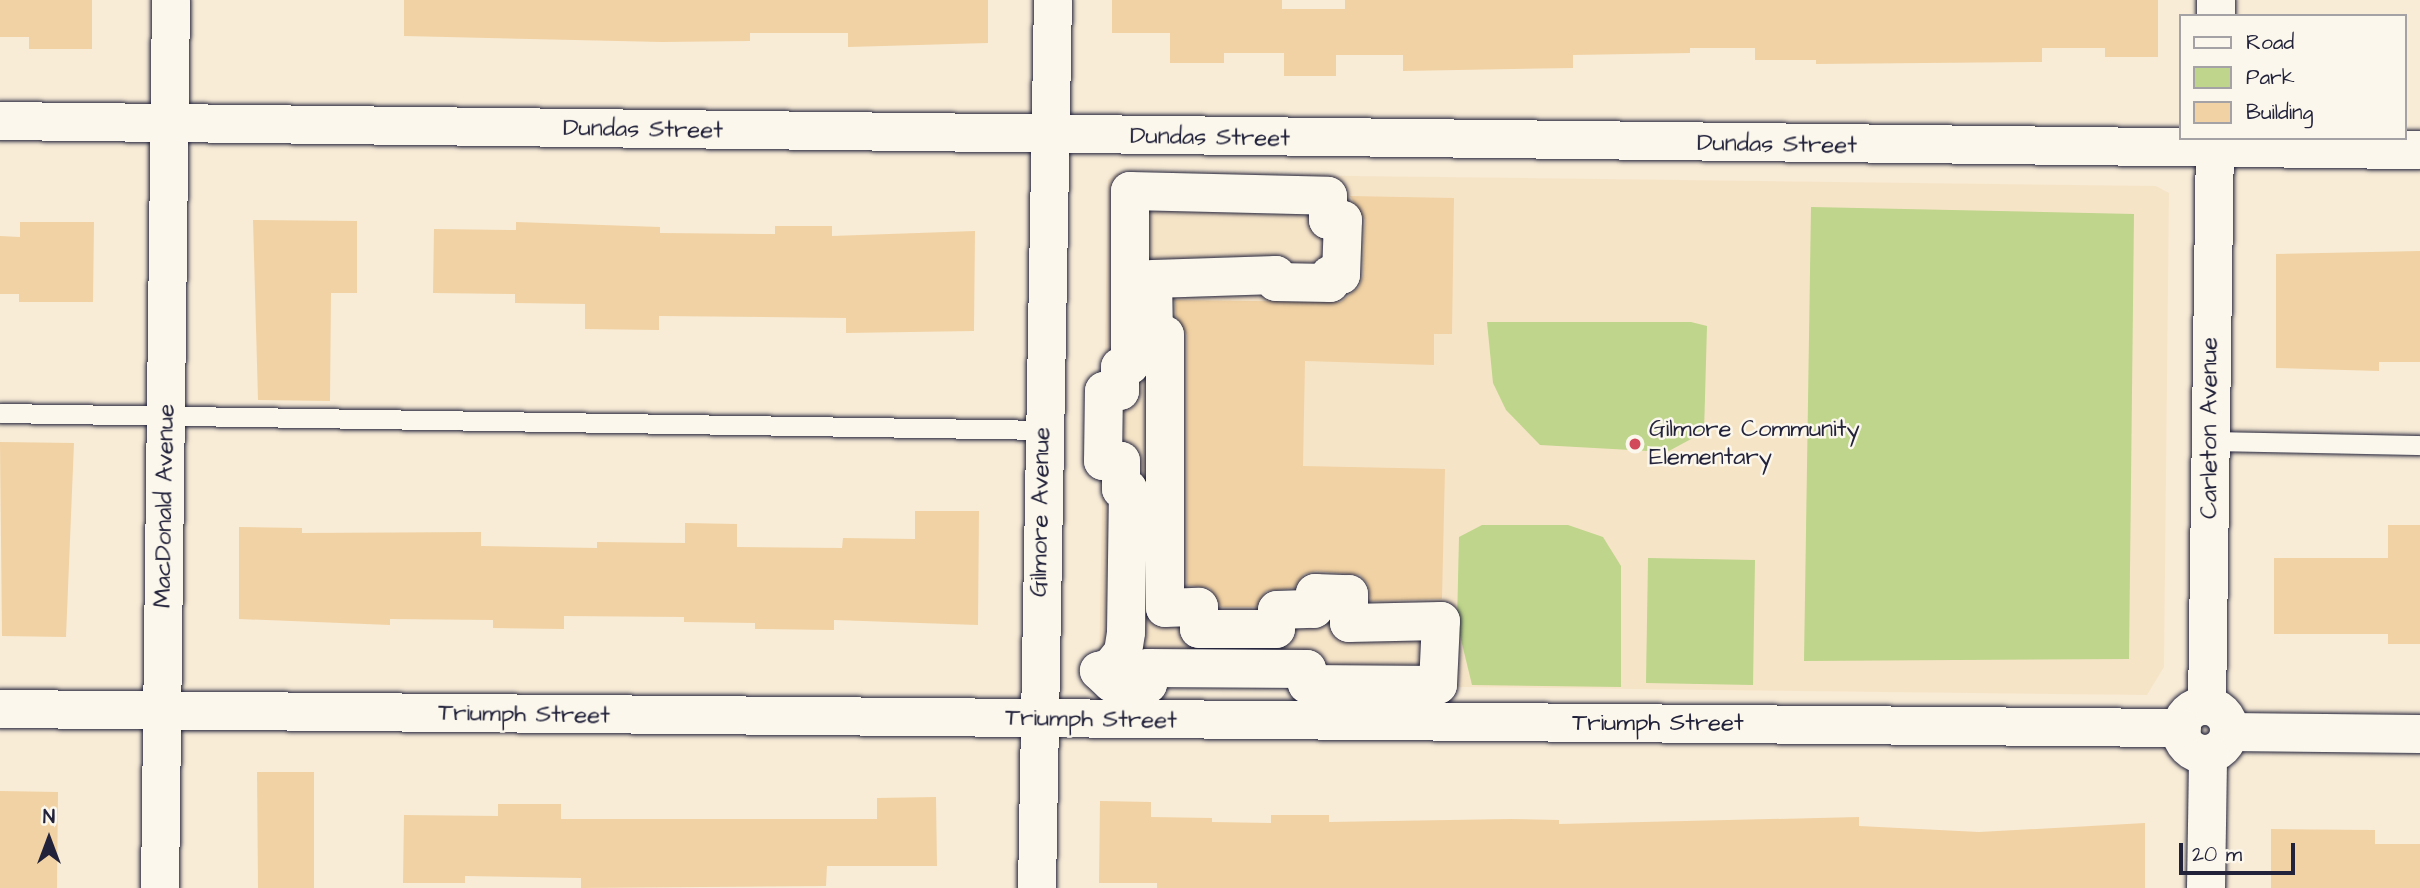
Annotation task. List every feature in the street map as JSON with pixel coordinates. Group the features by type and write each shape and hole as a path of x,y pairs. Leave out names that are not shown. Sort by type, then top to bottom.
{"street":[{"name":"MacDonald Avenue","path":"160,888 171,0"},
{"name":"Gilmore Avenue","path":"1037,888 1042,430 1053,0"},
{"name":"Dundas Street","path":"0,121 1049,135 2215,144 2420,150"},
{"name":"Carleton Avenue","path":"2206,888 2209,441 2215,144"},
{"path":"1130,191 1328,196 1328,220 1343,220 1341,275 1331,275 1330,283 1276,282 1276,275 1153,279 1154,334 1165,334 1165,608 1199,607 1199,629 1276,629 1277,610 1314,608 1315,593 1349,594 1349,623 1441,621 1438,685 1307,684 1307,669 1174,668 1148,668 1148,684 1112,683 1099,671 1111,667 1123,652 1125,632 1128,489 1121,489 1121,461 1103,461 1104,391 1121,391 1121,367 1130,365 1130,191"},
{"name":"Triumph Street","path":"0,709 2420,734"}],"lane":[{"path":"0,413 1042,430"},
{"path":"2209,441 2420,445"}],"shaded area":[{"name":"Gilmore Community Elementary","path":"1117,173 2156,186 2169,193 2164,667 2147,695 1112,683 1099,671 1108,180"}],"green space":[{"path":"1811,207 2134,214 2129,659 1804,661"},
{"path":"1487,322 1691,322 1707,326 1704,432 1667,452 1540,445 1506,410 1493,383"},
{"path":"1482,525 1568,525 1603,537 1621,566 1621,687 1472,685 1457,623 1459,537"},
{"path":"1648,558 1755,560 1753,685 1646,683"}],"building":[{"path":"0,0 92,0 92,49 29,49 29,37 0,37"},
{"path":"404,0 988,0 988,43 848,47 848,33 750,33 750,41 662,42 404,36"},
{"path":"1112,0 1282,0 1282,9 1345,9 1345,0 2158,0 2158,57 2105,57 2105,48 2042,48 2042,62 1816,64 1816,60 1755,60 1755,48 1690,48 1690,53 1573,55 1573,68 1403,71 1403,55 1336,55 1336,76 1284,76 1284,53 1224,53 1224,63 1170,63 1170,33 1112,33"},
{"path":"1350,196 1454,198 1452,334 1434,334 1434,365 1305,361 1303,466 1445,469 1442,599 1371,601 1368,584 1360,575 1316,571 1304,574 1294,588 1266,591 1256,607 1221,607 1210,588 1187,585 1187,335 1176,316 1175,300 1341,302 1359,287 1363,276 1365,220"},
{"path":"253,220 357,221 357,293 331,293 330,401 258,400"},
{"path":"20,222 94,222 93,302 19,302 19,294 0,294 0,236 20,237"},
{"path":"516,222 660,227 660,233 775,234 775,226 832,226 832,236 975,231 974,331 846,333 846,318 659,316 659,330 585,329 585,304 515,303 515,294 433,293 434,229 516,230"},
{"path":"2420,251 2420,362 2379,362 2379,371 2276,368 2276,254"},
{"path":"0,442 74,443 66,637 2,636"},
{"path":"915,511 979,511 978,625 834,620 834,630 755,629 755,623 684,622 684,617 564,616 564,629 493,628 493,620 390,619 390,625 239,619 239,527 302,528 302,533 481,532 481,546 597,548 597,542 685,543 685,523 737,524 737,547 842,548 843,538 915,539"},
{"path":"2388,525 2420,525 2420,644 2388,644 2388,634 2274,634 2274,558 2388,558"},
{"path":"257,772 314,772 314,888 258,888"},
{"path":"0,791 58,792 57,888 0,888"},
{"path":"936,797 937,866 827,866 826,886 581,888 581,878 465,876 465,883 403,883 404,815 498,816 498,804 561,804 561,819 877,819 877,798"},
{"path":"1100,801 1151,802 1151,817 1212,818 1212,822 1271,823 1271,815 1329,815 1329,822 1510,819 1559,820 1559,824 1859,817 1859,826 1979,832 2145,823 2145,888 1157,888 1157,883 1099,883"},
{"path":"2271,829 2375,830 2375,844 2420,844 2420,888 2271,888"}],"place":[{"name":"Gilmore Community Elementary","path":"1635,444"}]}
